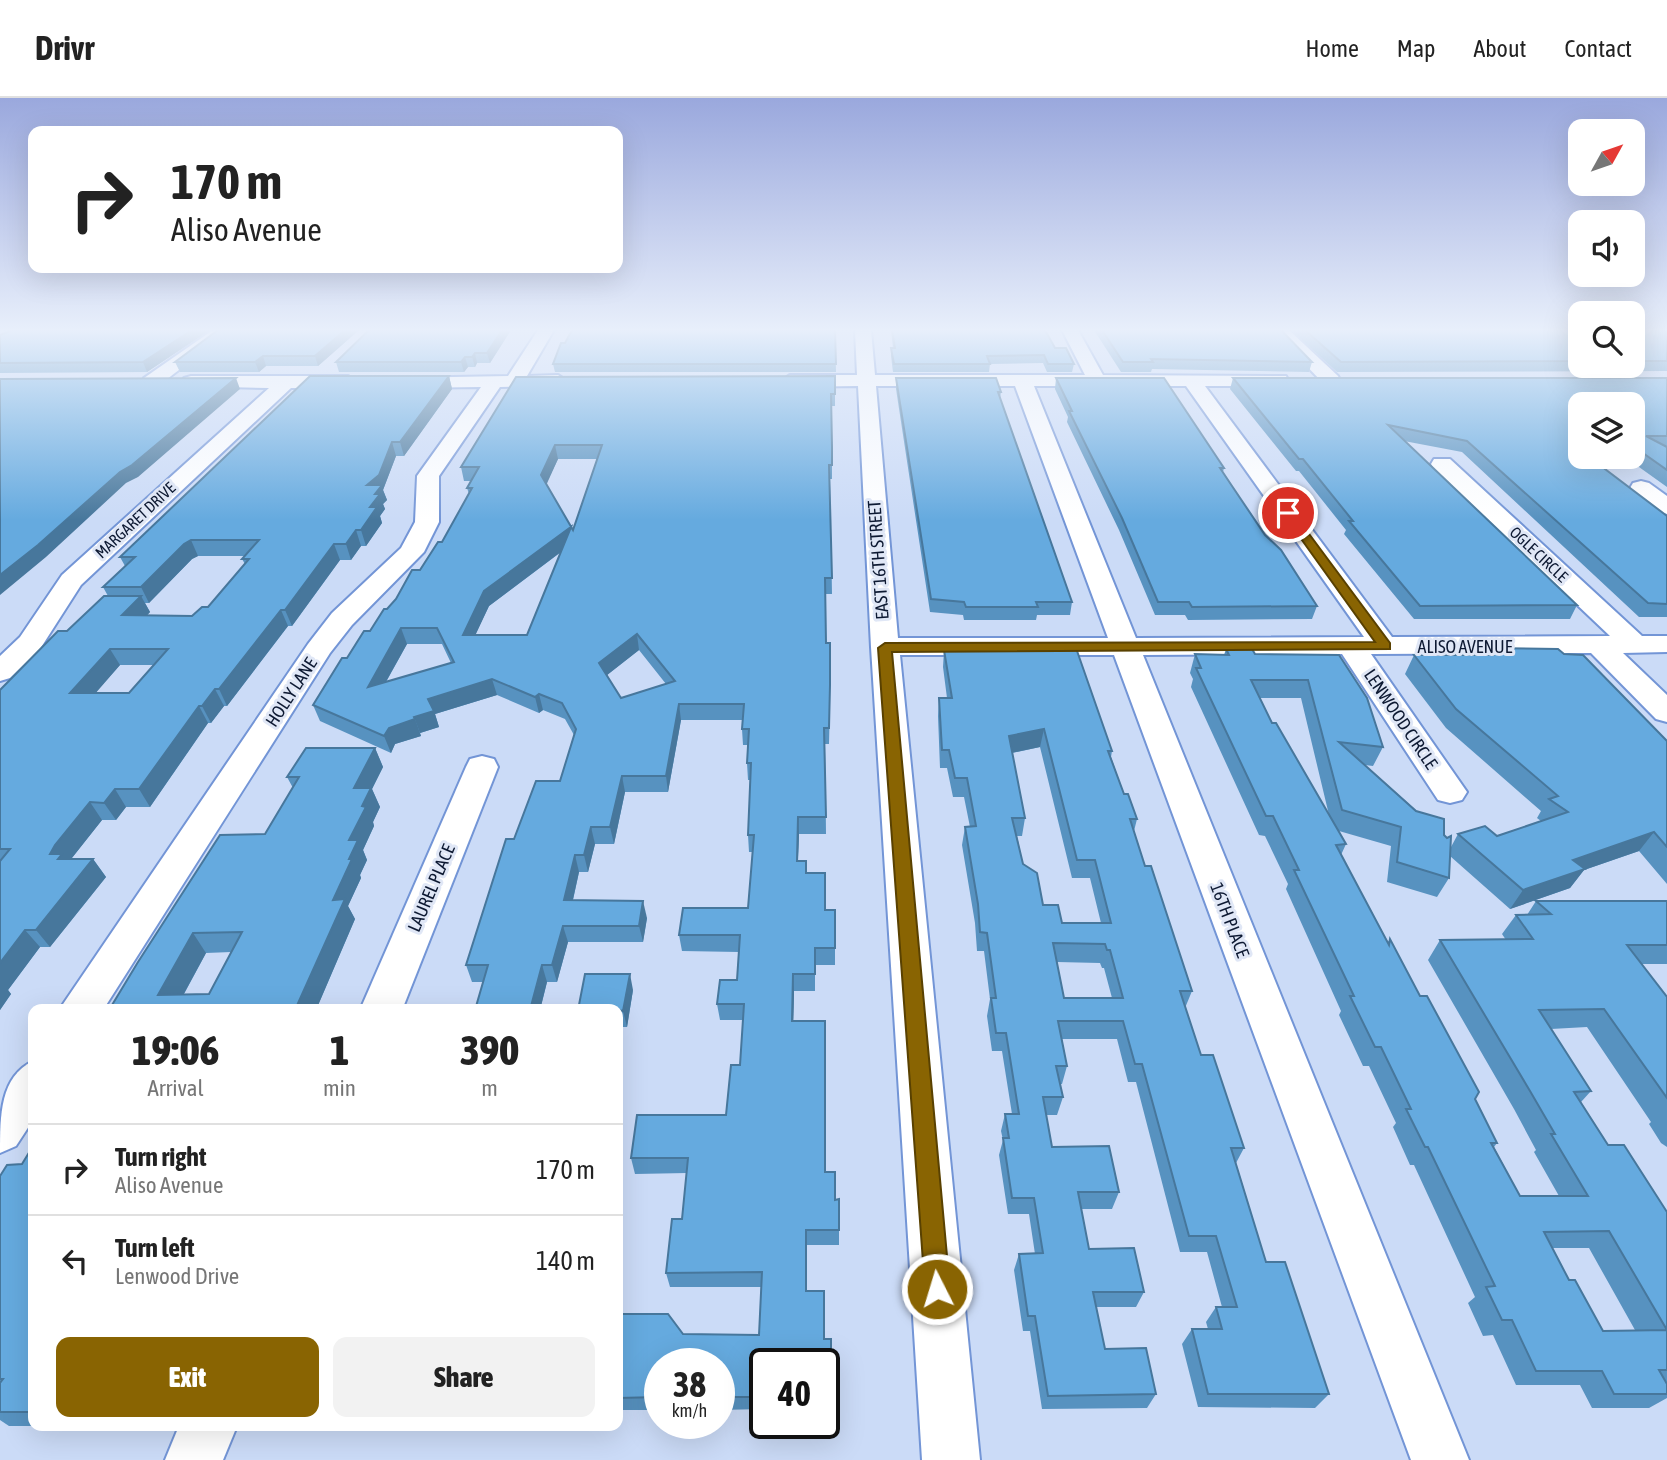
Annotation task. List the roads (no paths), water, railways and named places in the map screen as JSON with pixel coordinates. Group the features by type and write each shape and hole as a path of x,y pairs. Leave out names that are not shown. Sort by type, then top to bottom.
{"street":[{"name":"MARGARET DRIVE","path":"0,672 30,643 71,580 273,394"},
{"name":"HOLLY LANE","path":"84,1004 318,650 342,619 412,552 427,522 428,476 494,394"},
{"name":"EAST 16TH STREET","path":"866,394 951,1460"},
{"name":"16TH PLACE","path":"1027,394 1440,1460"},
{"path":"1201,394 1385,646"},
{"name":"OGLE CIRCLE","path":"1442,464 1636,645"},
{"path":"1642,488 1667,507"},
{"name":"ALISO AVENUE","path":"885,648 1667,644"},
{"path":"1599,645 1667,712"},
{"name":"LENWOOD CIRCLE","path":"1351,646 1450,792"},
{"name":"LAUREL PLACE","path":"383,1004 482,767"},
{"path":"0,1131 28,1089"},
{"path":"194,1460 206,1431"}]}
